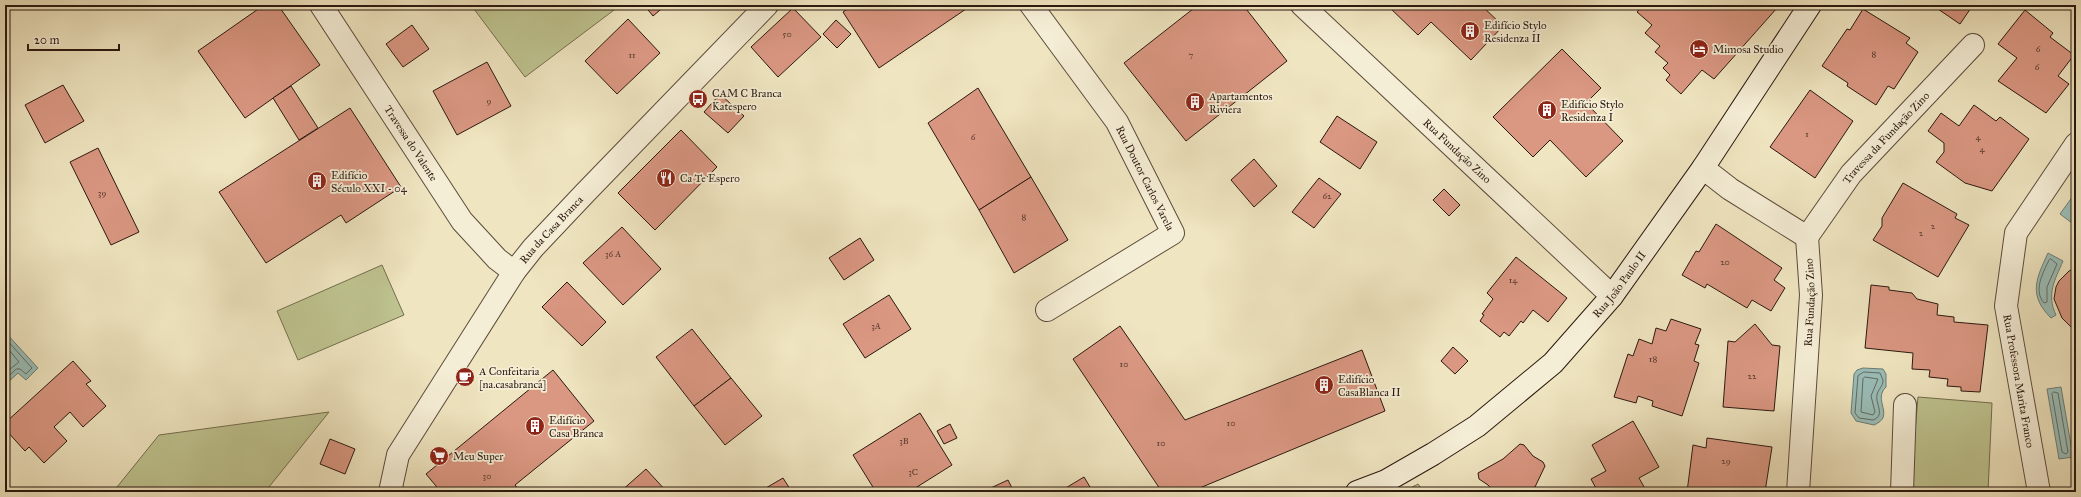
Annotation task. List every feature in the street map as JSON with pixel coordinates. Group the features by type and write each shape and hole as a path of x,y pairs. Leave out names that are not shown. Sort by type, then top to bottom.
{"street":[{"name":"Travessa do Valente","path":"321,5 462,221 497,259 514,272"},
{"name":"Rua da Casa Branca","path":"390,492 398,455 514,272 533,248 585,193 767,5"},
{"name":"Rua Doutor Carlos Varela","path":"1030,5 1117,122 1172,233 1048,310"},
{"name":"Rua Fundação Zino","path":"1302,5 1612,296"},
{"name":"Rua João Paulo II","path":"1357,492 1386,481 1477,426 1553,363 1612,296 1703,168 1810,5"},
{"name":"Travessa da Fundação Zino","path":"1807,237 1851,174 1973,45"},
{"name":"Rua Professora Marita Franco","path":"2039,492 2006,306 2016,233 2076,144"},
{"path":"1703,168 1730,189 1807,237"},
{"name":"Rua Fundação Zino","path":"1798,492 1811,295 1807,237"},
{"path":"1902,492 1905,405"}],"green space":[{"path":"471,5 616,5 618,7 525,77"},
{"path":"382,265 404,315 298,360 277,311"},
{"path":"1918,397 1992,403 1988,492 1910,492"},
{"path":"329,412 265,492 113,492 159,435"},
{"path":"1418,484 1424,492 1403,492"}],"water":[{"path":"2073,196 2076,199 2076,226 2060,214"},
{"path":"2048,253 2063,261 2053,287 2052,300 2056,315 2051,318 2039,302 2036,287 2040,271"},
{"path":"5,332 38,368 26,380 18,373 5,385"},
{"path":"1863,368 1883,369 1886,374 1886,387 1882,392 1881,397 1884,412 1883,417 1874,425 1856,421 1851,413 1854,374 1857,370"},
{"path":"2061,387 2073,457 2059,459 2047,389"}],"building":[{"path":"264,5 278,5 320,65 245,118 198,51"},
{"path":"644,5 666,5 653,16"},
{"path":"853,5 963,5 966,9 879,68 843,12"},
{"name":"Apartamentos Riviera","path":"1198,5 1243,5 1287,61 1186,141 1124,63"},
{"name":"Edifício Stylo Residenza II","path":"1387,5 1481,5 1503,26 1471,60 1431,22 1418,35"},
{"name":"Mimosa Studio","path":"1643,5 1774,5 1777,8 1714,79 1702,70 1681,94 1666,80 1670,75 1663,68 1668,63 1655,52 1660,46 1645,33 1652,25 1637,12"},
{"path":"1932,5 1973,5 1960,24"},
{"path":"793,8 821,37 778,77 751,47"},
{"path":"1863,9 1910,38 1906,43 1918,52 1894,89 1888,86 1876,105 1847,86 1848,83 1822,66 1847,29 1850,30"},
{"path":"2025,10 2053,33 2050,37 2074,55 2058,76 2069,84 2046,113 1998,81 2017,58 1998,44"},
{"path":"628,19 660,53 617,94 585,61"},
{"path":"836,20 851,34 837,48 823,34"},
{"path":"412,25 429,49 403,67 386,44"},
{"name":"Edifício Stylo Residenza I","path":"1562,49 1601,88 1586,103 1623,141 1586,177 1550,140 1533,157 1493,117"},
{"path":"487,62 511,106 457,135 433,91"},
{"path":"63,85 84,121 45,143 25,105"},
{"path":"291,86 318,128 299,140 273,98"},
{"path":"978,88 1031,177 979,210 928,123"},
{"path":"1810,90 1853,121 1815,178 1770,147"},
{"path":"720,94 744,116 728,133 704,112"},
{"path":"1974,105 1996,121 2000,117 2029,139 1992,191 1965,183 1936,162 1944,152 1944,143 1928,131 1941,113 1959,126"},
{"name":"Edifício Século XXI - 04","path":"350,108 401,187 346,223 341,215 266,263 219,192"},
{"path":"1337,116 1377,142 1360,169 1320,142"},
{"path":"681,130 717,167 655,230 618,193"},
{"path":"98,148 139,232 111,245 70,162"},
{"path":"1254,159 1277,186 1254,207 1231,180"},
{"path":"1031,177 1068,240 1014,273 979,210"},
{"path":"1319,178 1341,194 1314,228 1292,212"},
{"path":"1903,183 1957,214 1955,218 1969,225 1938,277 1873,240 1882,226 1882,218"},
{"path":"1444,189 1460,205 1449,216 1433,200"},
{"path":"1716,224 1782,268 1774,280 1785,288 1771,311 1752,300 1747,308 1707,284 1705,288 1682,275 1696,251 1699,252"},
{"path":"622,227 661,269 623,305 583,263"},
{"path":"860,238 874,260 844,280 829,258"},
{"path":"1516,257 1567,298 1548,322 1533,310 1523,323 1521,321 1509,336 1504,332 1500,337 1480,321 1484,315 1482,314 1493,299 1487,293"},
{"path":"2076,267 2076,329 2071,327 2062,318 2054,299 2056,287 2059,281 2069,271"},
{"path":"567,282 606,322 582,346 542,307"},
{"path":"1871,285 1889,287 1889,290 1912,293 1917,299 1938,304 1937,315 1954,317 1954,322 1988,325 1980,392 1961,391 1961,387 1947,386 1948,379 1929,377 1930,370 1912,369 1913,353 1865,348"},
{"path":"889,295 911,329 865,358 843,324"},
{"path":"1671,319 1701,329 1695,344 1699,345 1694,361 1699,363 1682,416 1652,406 1653,401 1638,396 1636,403 1614,397 1628,354 1633,356 1639,339 1652,344 1656,328 1666,331"},
{"path":"1755,324 1772,345 1780,346 1774,411 1723,407 1728,341 1735,342"},
{"name":"Edifício CasaBlanca II","path":"1120,326 1185,420 1362,350 1385,411 1190,492 1162,492 1073,359"},
{"path":"692,329 731,378 694,406 656,357"},
{"path":"1453,347 1468,361 1455,374 1441,361"},
{"path":"73,361 91,381 86,384 106,406 83,427 70,412 54,427 67,441 44,463 29,447 25,451 5,429 5,423"},
{"name":"Edifício Casa Branca","path":"553,370 594,421 515,485 521,492 441,492 426,474"},
{"path":"731,378 762,416 725,445 694,406"},
{"path":"920,413 952,465 909,492 876,492 853,455"},
{"path":"1633,421 1659,467 1639,478 1647,492 1598,492 1591,479 1606,471 1592,445"},
{"path":"950,424 957,438 944,444 937,431"},
{"path":"1707,438 1772,447 1765,492 1687,492 1693,445 1706,448"},
{"path":"330,439 355,449 345,474 320,464"},
{"path":"1520,444 1524,445 1533,456 1543,462 1545,466 1535,487 1531,488 1533,492 1494,492 1488,485 1479,479 1478,473 1503,459"},
{"path":"646,469 667,492 620,492"},
{"path":"1084,477 1093,492 1059,492"},
{"path":"783,478 792,492 759,492"},
{"path":"1008,480 1014,492 982,492"}],"place":[{"name":"Edifício Stylo Residenza II","path":"1470,31"},
{"name":"Mimosa Studio","path":"1699,49"},
{"name":"CAM C Branca Katespero","path":"698,99"},
{"name":"Apartamentos Riviera","path":"1195,102"},
{"name":"Edifício Stylo Residenza I","path":"1547,110"},
{"name":"Ca Te Espero","path":"666,178"},
{"name":"Edifício Século XXI - 04","path":"317,181"},
{"name":"A Confeitaria [na.casabranca]","path":"465,377"},
{"name":"Edifício CasaBlanca II","path":"1324,385"},
{"name":"Edifício Casa Branca","path":"535,426"},
{"name":"Meu Super","path":"439,456"}]}
